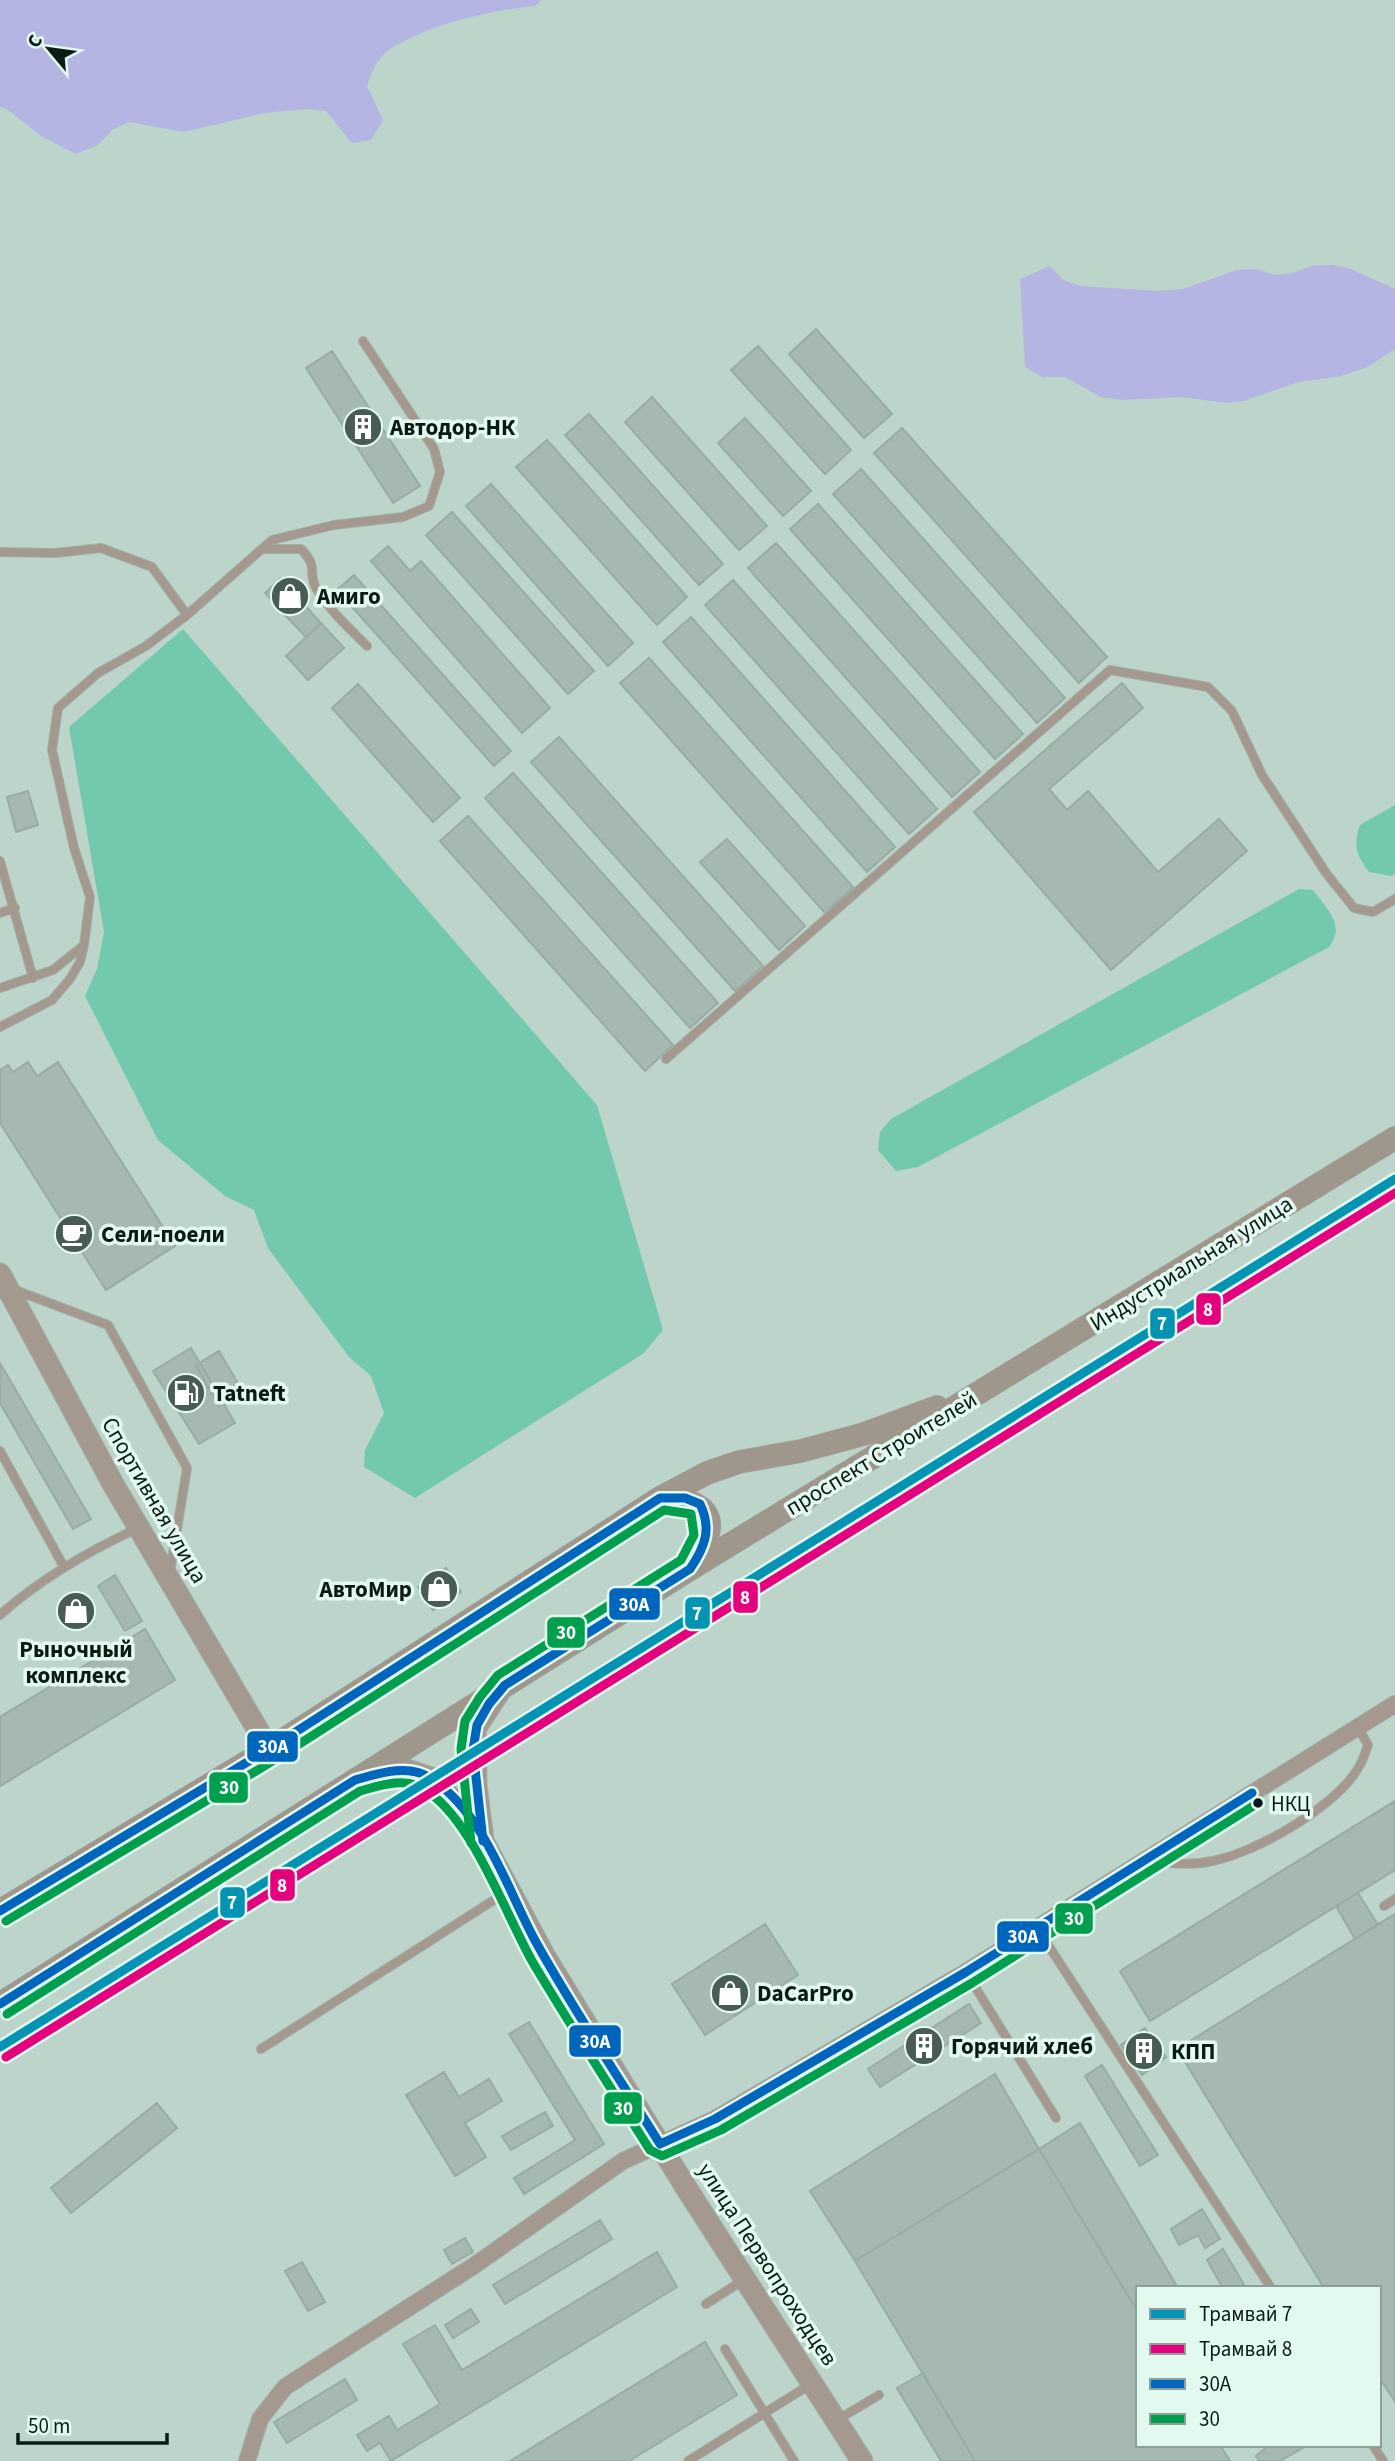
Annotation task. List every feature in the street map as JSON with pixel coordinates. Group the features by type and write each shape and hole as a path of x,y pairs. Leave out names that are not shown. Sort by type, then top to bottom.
{"main road":[{"name":"Индустриальная улица","path":"986,1389 1395,1138"},
{"name":"проспект Строителей","path":"9,1906 269,1749 660,1498 707,1473 739,1462 802,1451 864,1434 986,1389"},
{"name":"проспект Строителей","path":"0,2004 690,1569 986,1389"},
{"path":"660,1498 685,1498 700,1504 706,1515 709,1527 706,1545 690,1569"},
{"path":"0,1925 9,1906"},
{"path":"0,1981 9,1986 31,1985"}],"street":[{"name":"Спортивная улица","path":"4,1281 139,1528 269,1749"},
{"name":"улица Первопроходцев","path":"483,1841 475,1774 475,1728 484,1711 505,1685"},
{"path":"247,2461 260,2419 285,2386 475,2265 623,2161 715,2119 966,1972 1395,1704"},
{"name":"улица Первопроходцев","path":"355,1780 404,1769 431,1779 454,1801 483,1841 508,1891 660,2144 862,2461"}],"lane":[{"path":"0,1027 52,1000 80,962 90,897 74,848 52,750 58,708 98,673 146,646 187,615 272,540 334,525 403,517 429,506 440,472 434,449 363,341"},
{"path":"0,552 55,554 101,548 152,567 187,615"},
{"path":"262,549 301,549 312,561 314,585 322,597 367,646"},
{"path":"666,1059 1110,670 1208,687 1232,711 1262,775 1326,873 1354,908 1373,912 1395,899"},
{"path":"0,862 33,978"},
{"path":"0,913 15,908"},
{"path":"0,988 53,970 83,945"},
{"path":"4,1281 108,1325 187,1468 169,1579"},
{"path":"0,1451 64,1567"},
{"path":"0,1615 64,1567 139,1528"},
{"path":"1143,1860 1184,1865 1214,1861 1248,1850 1296,1823 1335,1794 1360,1766 1368,1745 1357,1727"},
{"path":"261,2049 508,1891"},
{"path":"1384,1906 1395,1899"},
{"path":"1037,1928 1269,2286"},
{"path":"966,1972 1056,2118"},
{"path":"706,2304 746,2279"},
{"path":"724,2349 794,2461"},
{"path":"688,2461 814,2383"},
{"path":"837,2420 879,2395"}],"green space":[{"path":"183,629 597,1105 663,1330 644,1353 415,1498 364,1467 365,1450 384,1413 371,1376 349,1357 268,1248 254,1210 225,1196 158,1140 85,996 97,969 104,932 69,727"},
{"path":"1395,805 1395,874 1391,876 1369,872 1357,850 1360,825"},
{"path":"1299,889 1313,890 1333,917 1336,931 1329,947 918,1167 896,1171 878,1150 880,1132 891,1119"}],"water":[{"path":"0,0 541,0 535,6 479,15 440,26 385,53 375,66 367,86 383,120 371,140 352,143 326,111 307,109 264,113 184,132 129,122 112,130 98,145 76,154 41,136 8,110 0,107"},
{"path":"1332,265 1351,269 1395,289 1395,349 1368,367 1341,376 1299,382 1243,401 1225,403 1183,397 1122,400 1101,397 1065,377 1042,377 1025,367 1020,279 1050,266 1063,280 1080,286 1158,291 1183,289 1237,270 1257,269 1275,275 1293,273 1311,266"}],"building":[{"path":"816,329 892,414 864,438 789,354"},
{"path":"758,346 851,450 825,474 731,370"},
{"name":"Автодор-НК","path":"332,351 420,486 393,503 306,368"},
{"path":"652,397 767,526 739,550 625,422"},
{"path":"589,414 723,564 699,585 565,435"},
{"path":"745,418 811,491 783,516 718,443"},
{"path":"902,428 1107,657 1079,683 874,453"},
{"path":"547,440 687,597 657,625 516,467"},
{"path":"861,469 1065,698 1037,723 833,494"},
{"path":"491,484 633,643 608,666 466,506"},
{"path":"818,504 1023,734 995,759 790,529"},
{"path":"452,512 594,671 568,694 426,535"},
{"path":"776,543 980,772 952,797 748,568"},
{"path":"388,546 410,571 421,561 550,708 522,733 371,561"},
{"path":"354,575 511,751 494,766 337,590"},
{"path":"280,579 299,599 283,613 265,593"},
{"path":"733,580 937,809 909,834 705,605"},
{"path":"299,599 321,623 306,637 283,613"},
{"path":"691,617 895,847 867,872 663,642"},
{"path":"321,623 344,648 308,680 286,656"},
{"path":"649,658 853,887 825,913 620,683"},
{"path":"1122,683 1143,708 1049,789 1067,810 1088,791 1158,872 1219,819 1247,851 1111,970 974,812"},
{"path":"358,684 460,798 433,822 332,708"},
{"path":"559,737 763,966 735,991 531,762"},
{"path":"513,773 718,1003 690,1028 485,798"},
{"path":"28,791 38,825 16,832 7,797"},
{"path":"468,816 673,1045 645,1071 440,841"},
{"path":"727,839 805,926 779,950 700,862"},
{"path":"28,1062 37,1076 58,1062 175,1246 106,1290 0,1123 0,1070 8,1065 13,1072"},
{"path":"191,1348 235,1423 199,1444 153,1371"},
{"path":"219,1351 243,1392 219,1406 196,1365"},
{"path":"0,1363 91,1519 73,1529 0,1403"},
{"name":"АвтоМир","path":"446,1568 461,1592 433,1610 418,1587"},
{"path":"115,1575 142,1621 125,1631 98,1586"},
{"path":"145,1629 175,1680 0,1786 0,1717"},
{"name":"НКЦ","path":"1395,1801 1395,1870 1150,2021 1120,1971"},
{"path":"1358,1893 1378,1925 1355,1939 1336,1906"},
{"path":"1395,1914 1395,2402 1381,2380 1381,2286 1323,2286 1177,2049"},
{"path":"765,1924 798,1975 705,2035 672,1984"},
{"name":"Горячий хлеб","path":"969,2004 981,2023 880,2087 868,2069"},
{"path":"529,2022 604,2144 524,2194 514,2178 575,2140 509,2034"},
{"name":"КПП","path":"1145,2028 1166,2057 1142,2075 1121,2045"},
{"path":"1102,2065 1158,2155 1140,2166 1085,2076"},
{"path":"444,2072 459,2097 489,2079 502,2101 465,2123 486,2157 455,2176 406,2095"},
{"path":"995,2074 1039,2149 855,2261 810,2191"},
{"path":"157,2103 177,2128 71,2213 51,2188"},
{"path":"545,2112 553,2126 511,2150 502,2136"},
{"path":"1080,2123 1177,2286 1136,2286 1136,2309 1039,2149"},
{"path":"1039,2149 1136,2309 1136,2447 1221,2447 1230,2461 975,2461 855,2261"},
{"path":"1202,2209 1220,2239 1205,2248 1198,2235 1179,2245 1171,2229"},
{"path":"600,2220 612,2239 505,2304 493,2285"},
{"path":"465,2238 473,2252 452,2264 444,2250"},
{"path":"1223,2249 1245,2286 1222,2286 1207,2260"},
{"path":"657,2252 677,2287 391,2461 380,2443 367,2451 357,2435 389,2416 397,2430 440,2404 403,2344 435,2325 462,2370"},
{"path":"302,2262 325,2302 308,2311 285,2271"},
{"path":"471,2309 479,2322 453,2338 445,2325"},
{"path":"705,2342 737,2395 629,2461 510,2461"},
{"path":"923,2373 975,2461 941,2461 897,2388"},
{"path":"345,2379 357,2400 287,2443 274,2422"},
{"path":"1267,2447 1304,2447 1280,2461 1259,2461 1256,2456"}],"tram line":[{"name":"7","path":"0,2047 1395,1179"},
{"name":"8","path":"6,2057 1395,1193"}],"transit line":[{"name":"30А","path":"0,1911 269,1749 660,1498 685,1498 700,1504 706,1522 705,1538 690,1569 505,1685 489,1704 477,1725 473,1750 483,1841"},
{"name":"30","path":"6,1921 276,1759 664,1510 691,1514 694,1535 681,1560 498,1675 480,1697 465,1721 461,1749 471,1843"},
{"name":"30А","path":"0,2004 355,1780 394,1771 414,1771 432,1779 451,1794 481,1833 537,1944 660,2144 715,2119 966,1972 1252,1793"},
{"name":"30","path":"7,2014 360,1791 407,1783 422,1788 456,1819 485,1866 546,1985 650,2150 662,2156 721,2130 972,1983 1258,1803"}],"place":[{"name":"Автодор-НК","path":"363,427"},
{"name":"Амиго","path":"290,596"},
{"name":"Сели-поели","path":"74,1234"},
{"name":"Tatneft","path":"186,1393"},
{"name":"АвтоМир","path":"439,1589"},
{"name":"Рыночный комплекс","path":"76,1611"},
{"name":"НКЦ","path":"1258,1803"},
{"name":"DaCarPro","path":"730,1993"},
{"name":"Горячий хлеб","path":"924,2046"},
{"name":"КПП","path":"1144,2051"}]}
